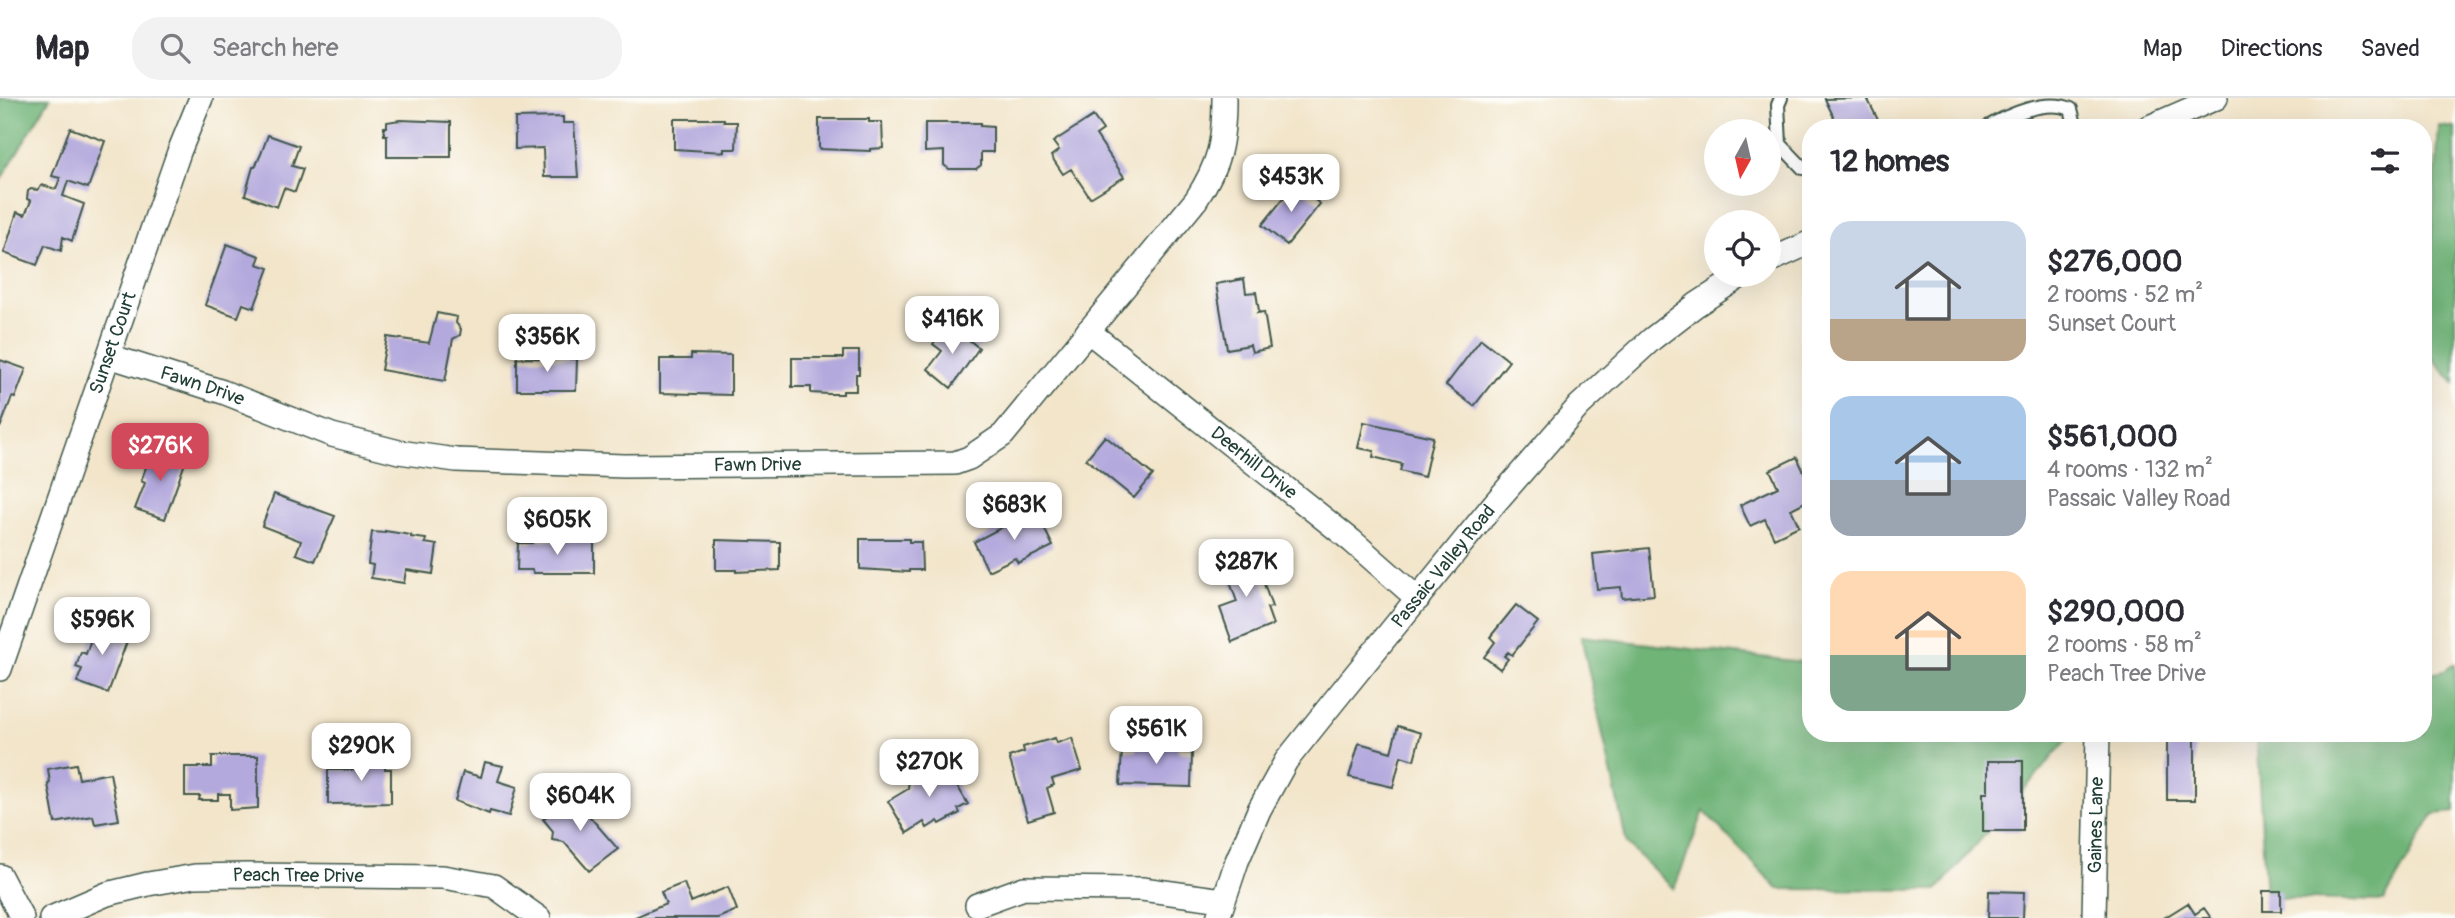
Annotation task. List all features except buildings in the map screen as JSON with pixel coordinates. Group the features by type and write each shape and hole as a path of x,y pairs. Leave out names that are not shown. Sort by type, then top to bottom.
{"street":[{"name":"Sunset Court","path":"0,669 179,152 201,98"},
{"name":"Fawn Drive","path":"109,356 223,392 332,435 399,452 456,460 624,466 955,463 993,444 1003,435 1196,200 1211,177 1220,150 1224,98"},
{"path":"2168,119 2216,98"},
{"path":"1781,256 1802,246"},
{"name":"Passaic Valley Road","path":"1221,909 1237,861 1259,810 1286,761 1494,504 1579,406 1652,339 1724,287"},
{"name":"Deerhill Drive","path":"1087,331 1352,541 1418,599"},
{"name":"Gaines Lane","path":"2094,918 2098,742"},
{"name":"Peach Tree Drive","path":"51,918 107,894 148,884 195,876 246,875 443,877 494,886 539,918"},
{"path":"0,876 22,918"},
{"path":"977,905 1024,888 1142,890 1221,909"}],"lane":[{"path":"1781,98 1778,105 1780,144 1802,167"},
{"path":"2001,119 2045,105 2072,104"}],"green space":[{"path":"0,98 50,98 0,181"},
{"path":"2439,126 2455,128 2455,384 2432,357 2432,230"},
{"path":"1581,636 1802,662 1802,742 2065,742 1937,890 1778,889 1704,811 1674,889 1627,844"},
{"path":"2455,664 2455,812 2434,814 2384,901 2266,898 2257,742 2432,742 2432,673"}]}
